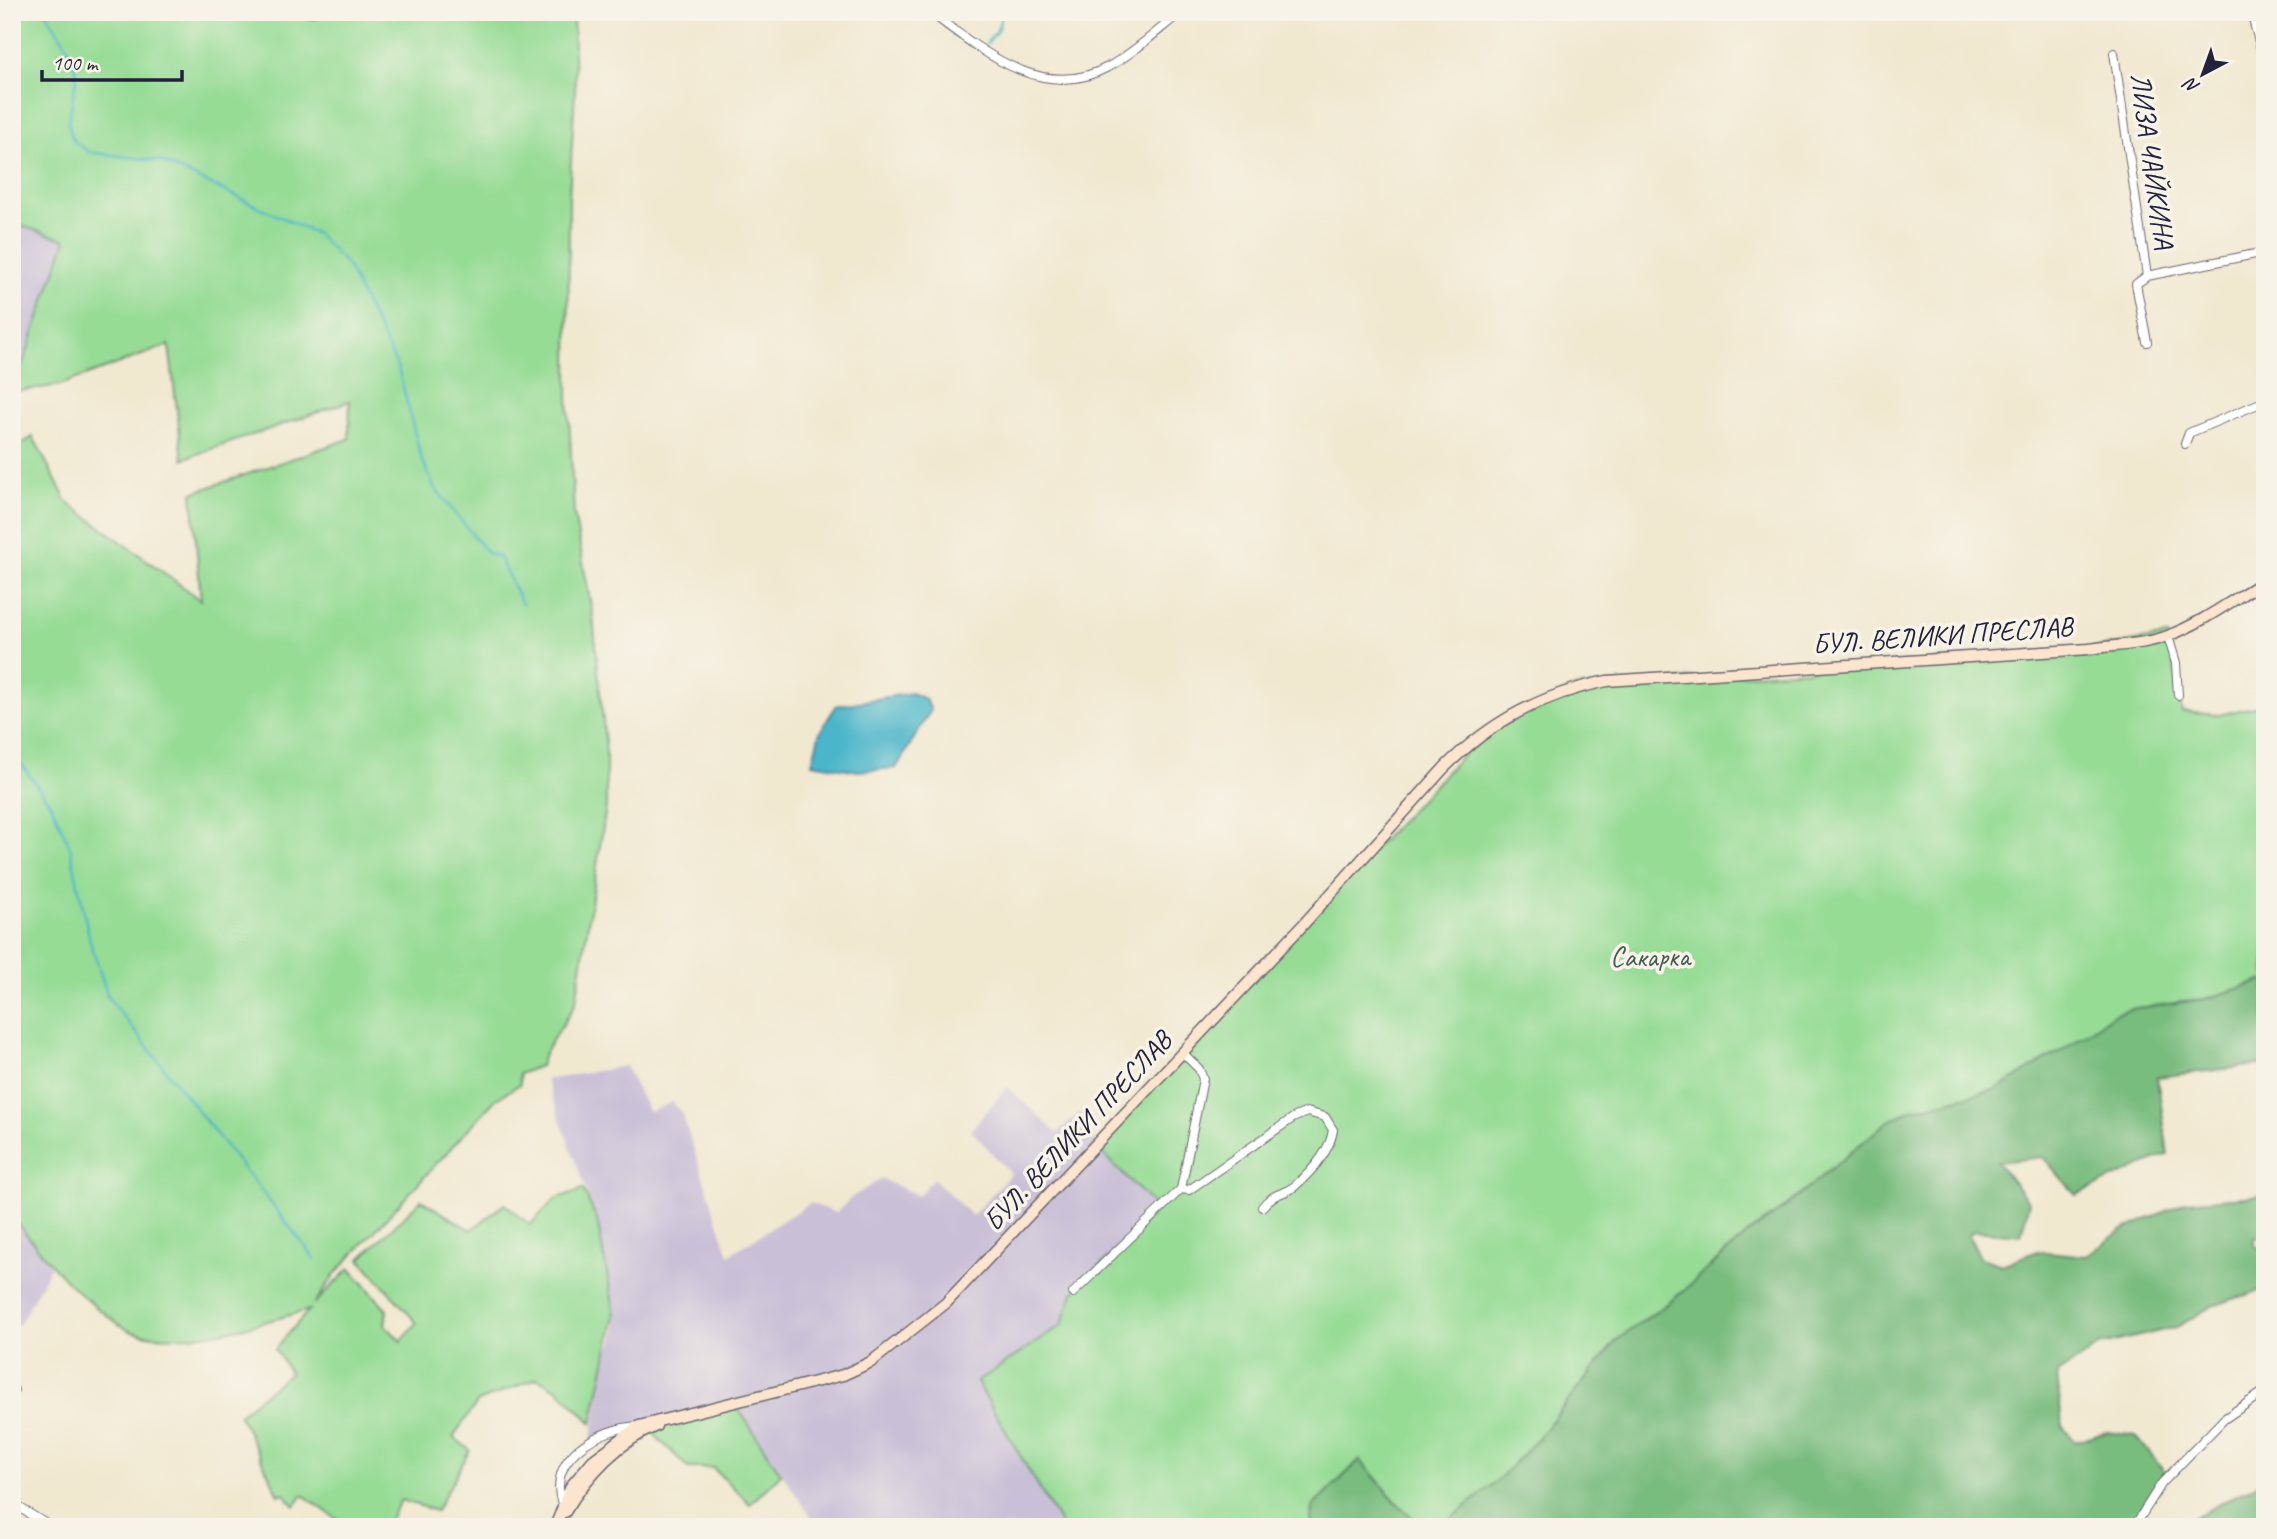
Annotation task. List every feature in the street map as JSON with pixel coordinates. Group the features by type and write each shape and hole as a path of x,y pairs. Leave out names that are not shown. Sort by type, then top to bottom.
{"main road":[{"name":"БУЛ. ВЕЛИКИ ПРЕСЛАВ","path":"556,1527 562,1504 571,1486 593,1460 639,1426 843,1375 871,1362 892,1348 946,1303 1444,768 1486,730 1514,713 1546,697 1607,681 2089,649 2168,636 2214,613 2262,583"},
{"name":"БУЛ. ВЕЛИКИ ПРЕСЛАВ","path":"556,1527 578,1491 605,1461 632,1440 675,1418"}],"street":[{"path":"262,12 315,12"},
{"path":"930,12 991,57 1026,73 1058,80 1086,77 1110,66 1181,12"},
{"path":"2252,12 2265,64"},
{"name":"ЛИЗА ЧАЙКИНА","path":"2114,53 2147,276"},
{"name":"ЛИЗА ЧАЙКИНА","path":"2147,342 2136,284 2147,276 2265,252"},
{"path":"2185,444 2189,433 2265,401"},
{"path":"2262,583 2265,595"},
{"path":"2168,636 2176,663 2178,695"},
{"path":"1073,1293 1181,1189 1203,1079 1199,1069 1182,1052"},
{"path":"1181,1189 1189,1191 1293,1118 1307,1112 1325,1117 1334,1130 1322,1156 1292,1188 1279,1191 1262,1207"},
{"path":"2134,1527 2162,1483 2224,1419 2265,1391"},
{"path":"562,1504 558,1493 560,1476 578,1451 604,1432 639,1426"},
{"path":"12,1503 51,1527"}],"shaded area":[{"path":"12,223 67,240 13,392 12,392"},
{"path":"625,1066 649,1112 673,1102 682,1114 729,1255 810,1203 836,1213 852,1197 881,1179 919,1196 933,1178 972,1216 1011,1174 971,1130 1007,1087 1057,1133 1080,1113 1090,1120 1095,1146 1159,1209 1073,1293 1062,1325 977,1382 1062,1527 818,1527 734,1402 591,1440 605,1365 615,1332 615,1315 597,1220 546,1080"},
{"path":"12,1216 51,1266 19,1325 12,1325"}],"green space":[{"path":"12,12 573,12 575,90 569,197 568,397 574,514 593,617 606,752 606,807 576,1001 547,1049 540,1066 519,1074 520,1084 495,1100 336,1273 314,1304 350,1268 387,1310 385,1325 401,1341 417,1323 360,1259 421,1200 471,1230 505,1204 530,1225 555,1199 583,1189 597,1220 615,1315 592,1423 559,1390 537,1378 478,1402 453,1437 470,1450 436,1511 401,1500 385,1527 348,1527 303,1495 295,1506 283,1493 279,1495 239,1414 290,1373 275,1349 309,1310 197,1336 152,1336 130,1331 68,1282 12,1216 12,450 33,437 67,502 201,600 192,493 349,439 350,401 183,459 169,345 60,385 13,392 66,240 12,223"},
{"name":"Сакарка","path":"2168,636 2182,712 2219,715 2265,704 2265,980 2206,999 2181,1001 2069,1046 1997,1089 1911,1110 1887,1122 1784,1208 1746,1235 1675,1298 1617,1340 1539,1437 1499,1480 1446,1525 1422,1527 1360,1460 1312,1507 1311,1527 1062,1527 977,1382 1062,1325 1073,1293 1158,1209 1095,1146 1486,730 1577,687 2089,649"},
{"path":"2265,980 2265,1064 2157,1077 2168,1154 2076,1195 2043,1157 1997,1162 2029,1202 2021,1235 1974,1231 1968,1235 1981,1258 2002,1265 2037,1251 2087,1256 2119,1232 2186,1202 2265,1195 2265,1236 2254,1238 2254,1245 2265,1252 2265,1289 2212,1306 2177,1327 2101,1345 2057,1374 2062,1426 2076,1442 2107,1432 2136,1436 2166,1474 2129,1527 1441,1527 1499,1479 1539,1437 1617,1340 1675,1298 1746,1235 1784,1208 1887,1122 1911,1110 1997,1089 2069,1046 2114,1014 2130,1009 2206,999"},
{"path":"734,1402 781,1474 750,1504 713,1468 688,1468 649,1429"},
{"path":"1360,1460 1422,1527 1311,1527 1312,1507"},
{"path":"2265,1478 2265,1527 2176,1527 2254,1486"}],"water":[{"path":"911,693 925,699 931,710 896,768 858,771 812,763 820,732 836,706"}],"waterway":[{"path":"46,12 69,50 77,75 68,123 73,140 89,152 160,161 317,234 346,264 398,368 421,457 434,487 487,553 499,557 522,604"},
{"path":"987,43 997,31 1003,12"},
{"path":"17,758 52,806 70,847 90,941 108,997 315,1259"}]}
